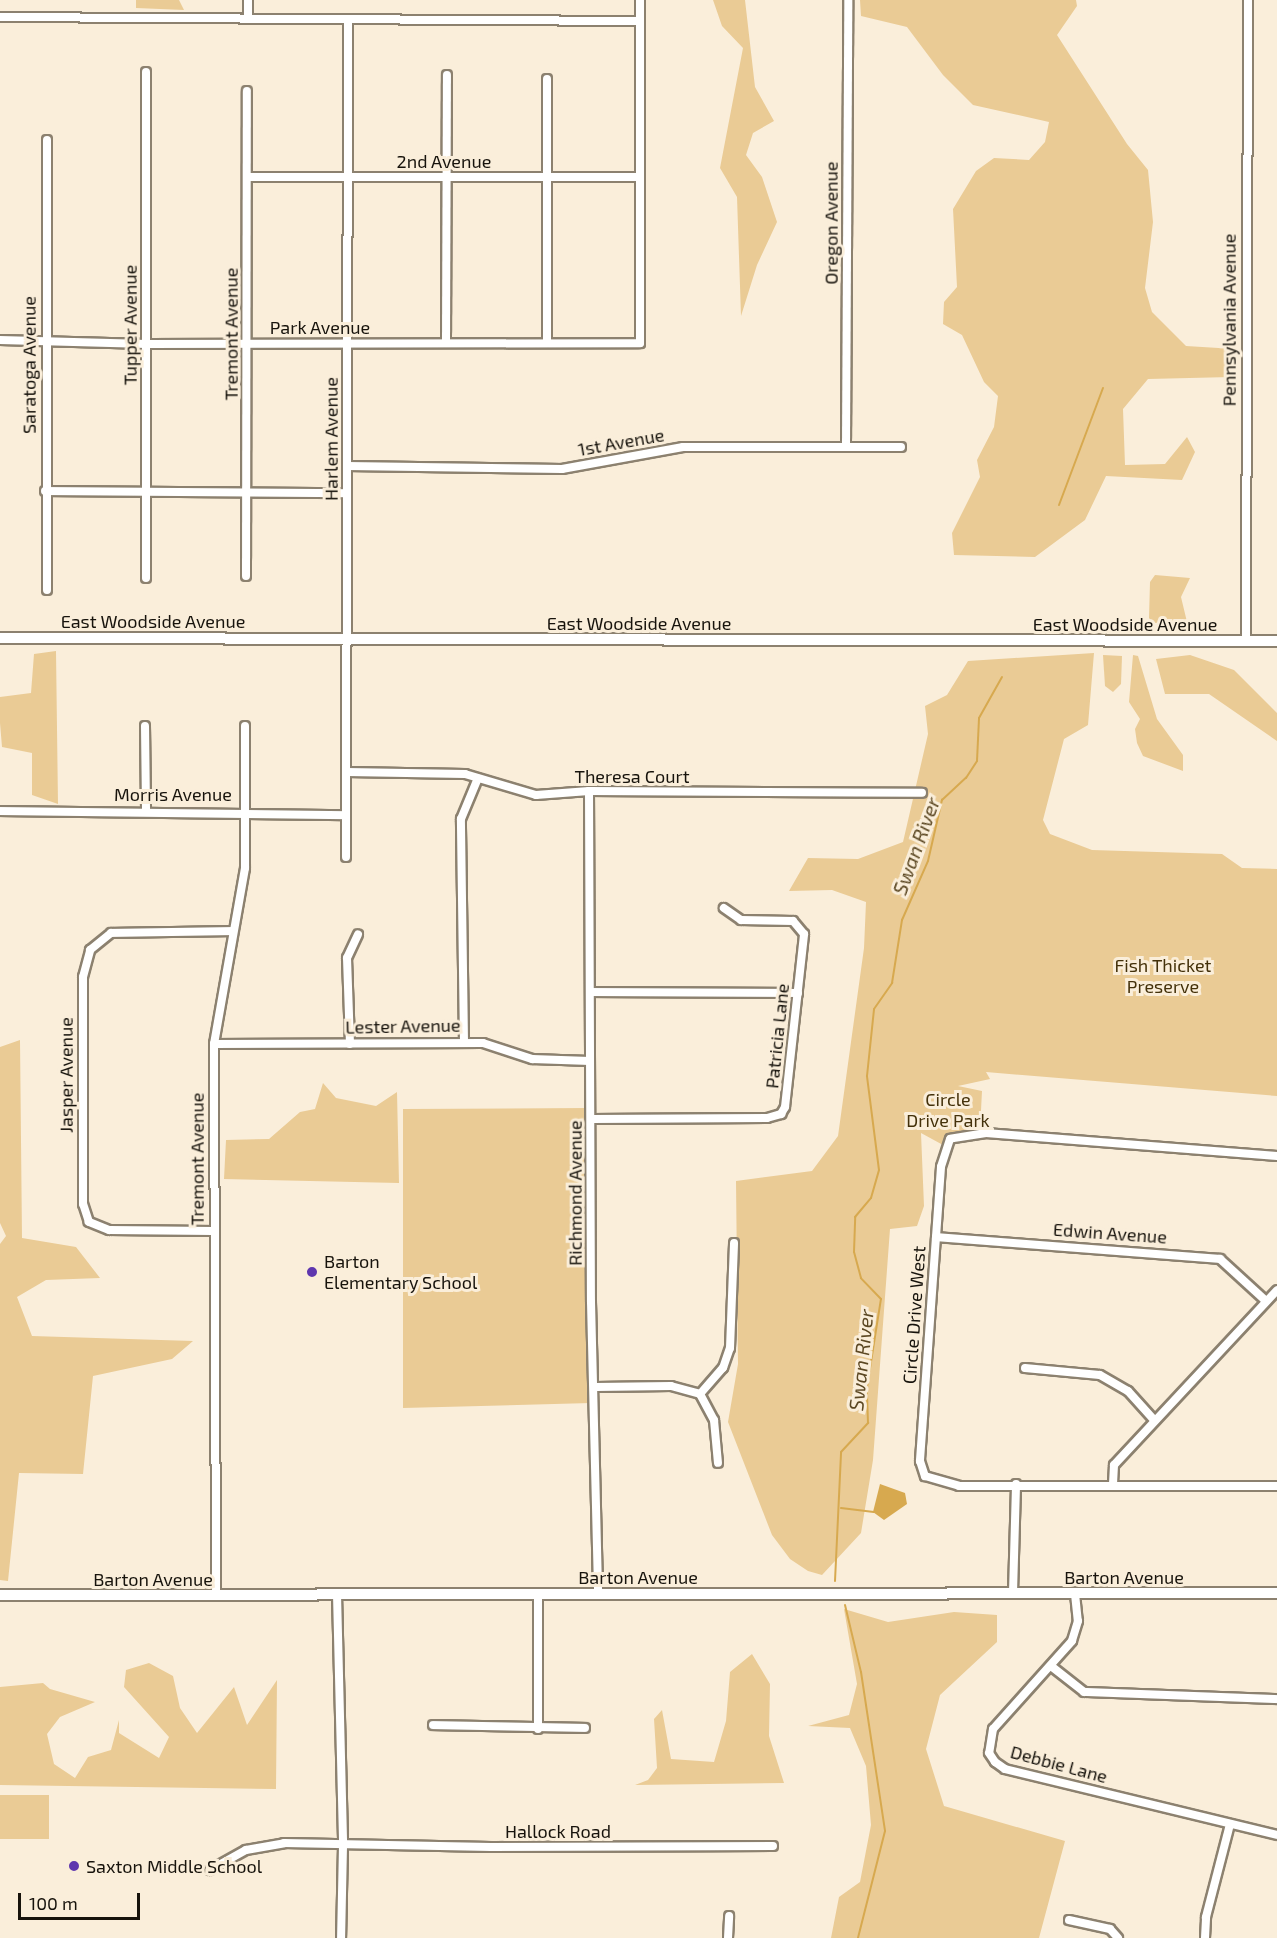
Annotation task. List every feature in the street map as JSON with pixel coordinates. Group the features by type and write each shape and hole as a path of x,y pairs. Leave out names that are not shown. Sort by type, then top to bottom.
{"street":[{"path":"248,0 248,19"},
{"path":"640,0 640,177"},
{"name":"Oregon Avenue","path":"846,446 848,0"},
{"name":"Pennsylvania Avenue","path":"1246,641 1248,0"},
{"path":"0,16 348,21 640,21"},
{"name":"Harlem Avenue","path":"346,857 348,21"},
{"name":"Tupper Avenue","path":"146,72 146,578"},
{"path":"446,343 447,75"},
{"path":"547,79 547,342"},
{"name":"Tremont Avenue","path":"246,576 247,91"},
{"name":"Saratoga Avenue","path":"47,140 45,491 47,590"},
{"name":"2nd Avenue","path":"248,177 640,177"},
{"name":"Park Avenue","path":"0,340 46,339 147,344 640,343 640,177"},
{"name":"1st Avenue","path":"347,466 562,469 683,447 901,447"},
{"path":"45,491 347,493"},
{"name":"East Woodside Avenue","path":"0,638 1277,641"},
{"path":"145,726 146,811"},
{"name":"Tremont Avenue","path":"216,1596 214,1044 232,931 245,868 244,726"},
{"name":"Theresa Court","path":"346,772 449,773 478,778 523,794 589,791 922,793"},
{"path":"464,1042 461,819 466,800 478,778"},
{"name":"Richmond Avenue","path":"589,791 590,1061 598,1594"},
{"name":"Morris Avenue","path":"0,811 246,811 346,814"},
{"name":"Patricia Lane","path":"592,1119 766,1118 781,1114 787,1096 804,944 799,926 785,920 741,920 724,908"},
{"name":"Jasper Avenue","path":"213,1231 109,1230 89,1222 83,1204 82,977 90,950 111,933 232,931"},
{"path":"350,1044 346,958 358,934"},
{"path":"591,992 798,993"},
{"name":"Lester Avenue","path":"214,1044 464,1042 492,1044 532,1059 590,1061"},
{"name":"Circle Drive West","path":"1016,1484 940,1483 925,1476 920,1461 941,1167 950,1139 986,1134 1277,1156"},
{"name":"Edwin Avenue","path":"936,1237 1220,1260 1266,1301"},
{"path":"700,1394 723,1368 730,1348 734,1243"},
{"path":"1113,1484 1114,1465 1277,1290"},
{"path":"1025,1368 1100,1375 1128,1391 1154,1420"},
{"path":"596,1387 671,1386 700,1394 714,1420 718,1463"},
{"path":"1013,1593 1016,1484 1277,1486"},
{"name":"Barton Avenue","path":"0,1595 1277,1593"},
{"path":"337,1594 343,1846 341,1938"},
{"path":"538,1594 538,1729"},
{"name":"Debbie Lane","path":"1075,1594 1077,1630 1066,1650 993,1729 989,1753 994,1762 1005,1769 1277,1835"},
{"path":"1051,1666 1084,1692 1277,1699"},
{"path":"433,1725 538,1729 585,1728"},
{"path":"1205,1938 1209,1905 1230,1824"},
{"name":"Hallock Road","path":"210,1869 262,1846 773,1846"},
{"path":"728,1938 729,1916"},
{"path":"1069,1920 1110,1929 1118,1938"}],"green space":[{"path":"136,0 179,0 184,10 136,8"},
{"path":"713,0 745,0 755,87 774,121 753,133 746,155 762,177 777,222 757,265 741,316 737,197 720,168 743,48 722,26"},
{"path":"860,0 1076,0 1077,6 1057,35 1127,144 1148,170 1153,222 1145,288 1152,312 1186,346 1235,349 1231,377 1148,379 1123,409 1125,465 1165,464 1187,437 1195,452 1182,480 1106,476 1085,520 1035,557 954,555 952,533 980,477 977,460 994,427 998,396 984,382 962,335 943,324 944,302 957,287 953,209 976,171 994,158 1029,160 1045,142 1049,122 973,105 943,75 907,27 861,16"},
{"path":"1155,575 1190,578 1181,597 1187,622 1153,623 1149,618 1150,582"},
{"path":"56,651 58,804 32,795 32,753 2,747 0,723 0,697 31,693 34,654"},
{"path":"1094,653 1088,725 1064,739 1043,820 1050,834 1092,850 1222,854 1242,868 1277,869 1277,1096 986,1072 990,1079 958,1086 982,1091 980,1130 950,1136 943,1145 921,1133 924,1206 917,1226 890,1229 873,1460 861,1533 822,1575 808,1571 790,1559 772,1535 728,1422 738,1364 736,1181 812,1171 838,1136 864,948 866,902 832,890 789,891 808,858 858,859 903,842 928,734 925,706 947,695 968,661"},
{"path":"1103,655 1122,656 1121,684 1113,692 1105,686"},
{"path":"1133,655 1138,656 1157,719 1183,755 1183,771 1143,756 1137,743 1135,729 1140,719 1129,702"},
{"path":"1190,655 1234,670 1277,713 1277,741 1209,694 1165,694 1156,659"},
{"path":"20,1040 22,1238 76,1247 100,1278 46,1280 17,1297 32,1336 193,1341 172,1359 93,1376 83,1474 19,1473 8,1581 0,1580 0,1244 6,1236 0,1223 0,1047"},
{"path":"323,1083 336,1098 376,1106 397,1092 399,1183 224,1179 226,1140 269,1139 300,1112 315,1109"},
{"path":"589,1108 591,1403 403,1408 403,1109"},
{"path":"844,1609 888,1622 954,1612 997,1615 997,1642 940,1695 926,1749 944,1806 1065,1841 1039,1938 831,1938 839,1897 860,1882 871,1825 866,1766 850,1728 808,1726 849,1715 857,1684"},
{"path":"752,1654 770,1684 769,1736 784,1783 635,1785 648,1780 657,1768 654,1719 662,1710 671,1759 714,1762 726,1721 730,1672"},
{"path":"149,1663 173,1676 180,1708 197,1733 234,1687 247,1725 277,1680 276,1789 0,1785 0,1687 43,1683 50,1689 95,1702 60,1717 47,1734 54,1764 75,1778 88,1757 111,1750 119,1720 119,1733 159,1758 169,1737 124,1687 126,1670"},
{"path":"0,1795 49,1795 49,1839 0,1839"}],"shaded area":[{"path":"880,1484 905,1493 907,1504 884,1520 873,1512"}],"waterway":[{"name":"Swan River","path":"1059,505 1103,388"},
{"name":"Swan River","path":"835,1581 841,1452 868,1423 867,1387 881,1299 861,1278 854,1252 855,1217 871,1198 879,1170 867,1076 874,1009 892,983 902,920 928,861 942,800 966,778 977,761 979,718 1002,677"},
{"path":"841,1508 874,1512"},
{"name":"Swan River","path":"845,1605 861,1672 885,1831 858,1938"}],"place":[{"name":"Barton Elementary School","path":"312,1272"},
{"name":"Saxton Middle School","path":"74,1866"}],"park label":[{"name":"Fish Thicket Preserve","path":"1163,976"},
{"name":"Circle Drive Park","path":"948,1110"}]}
